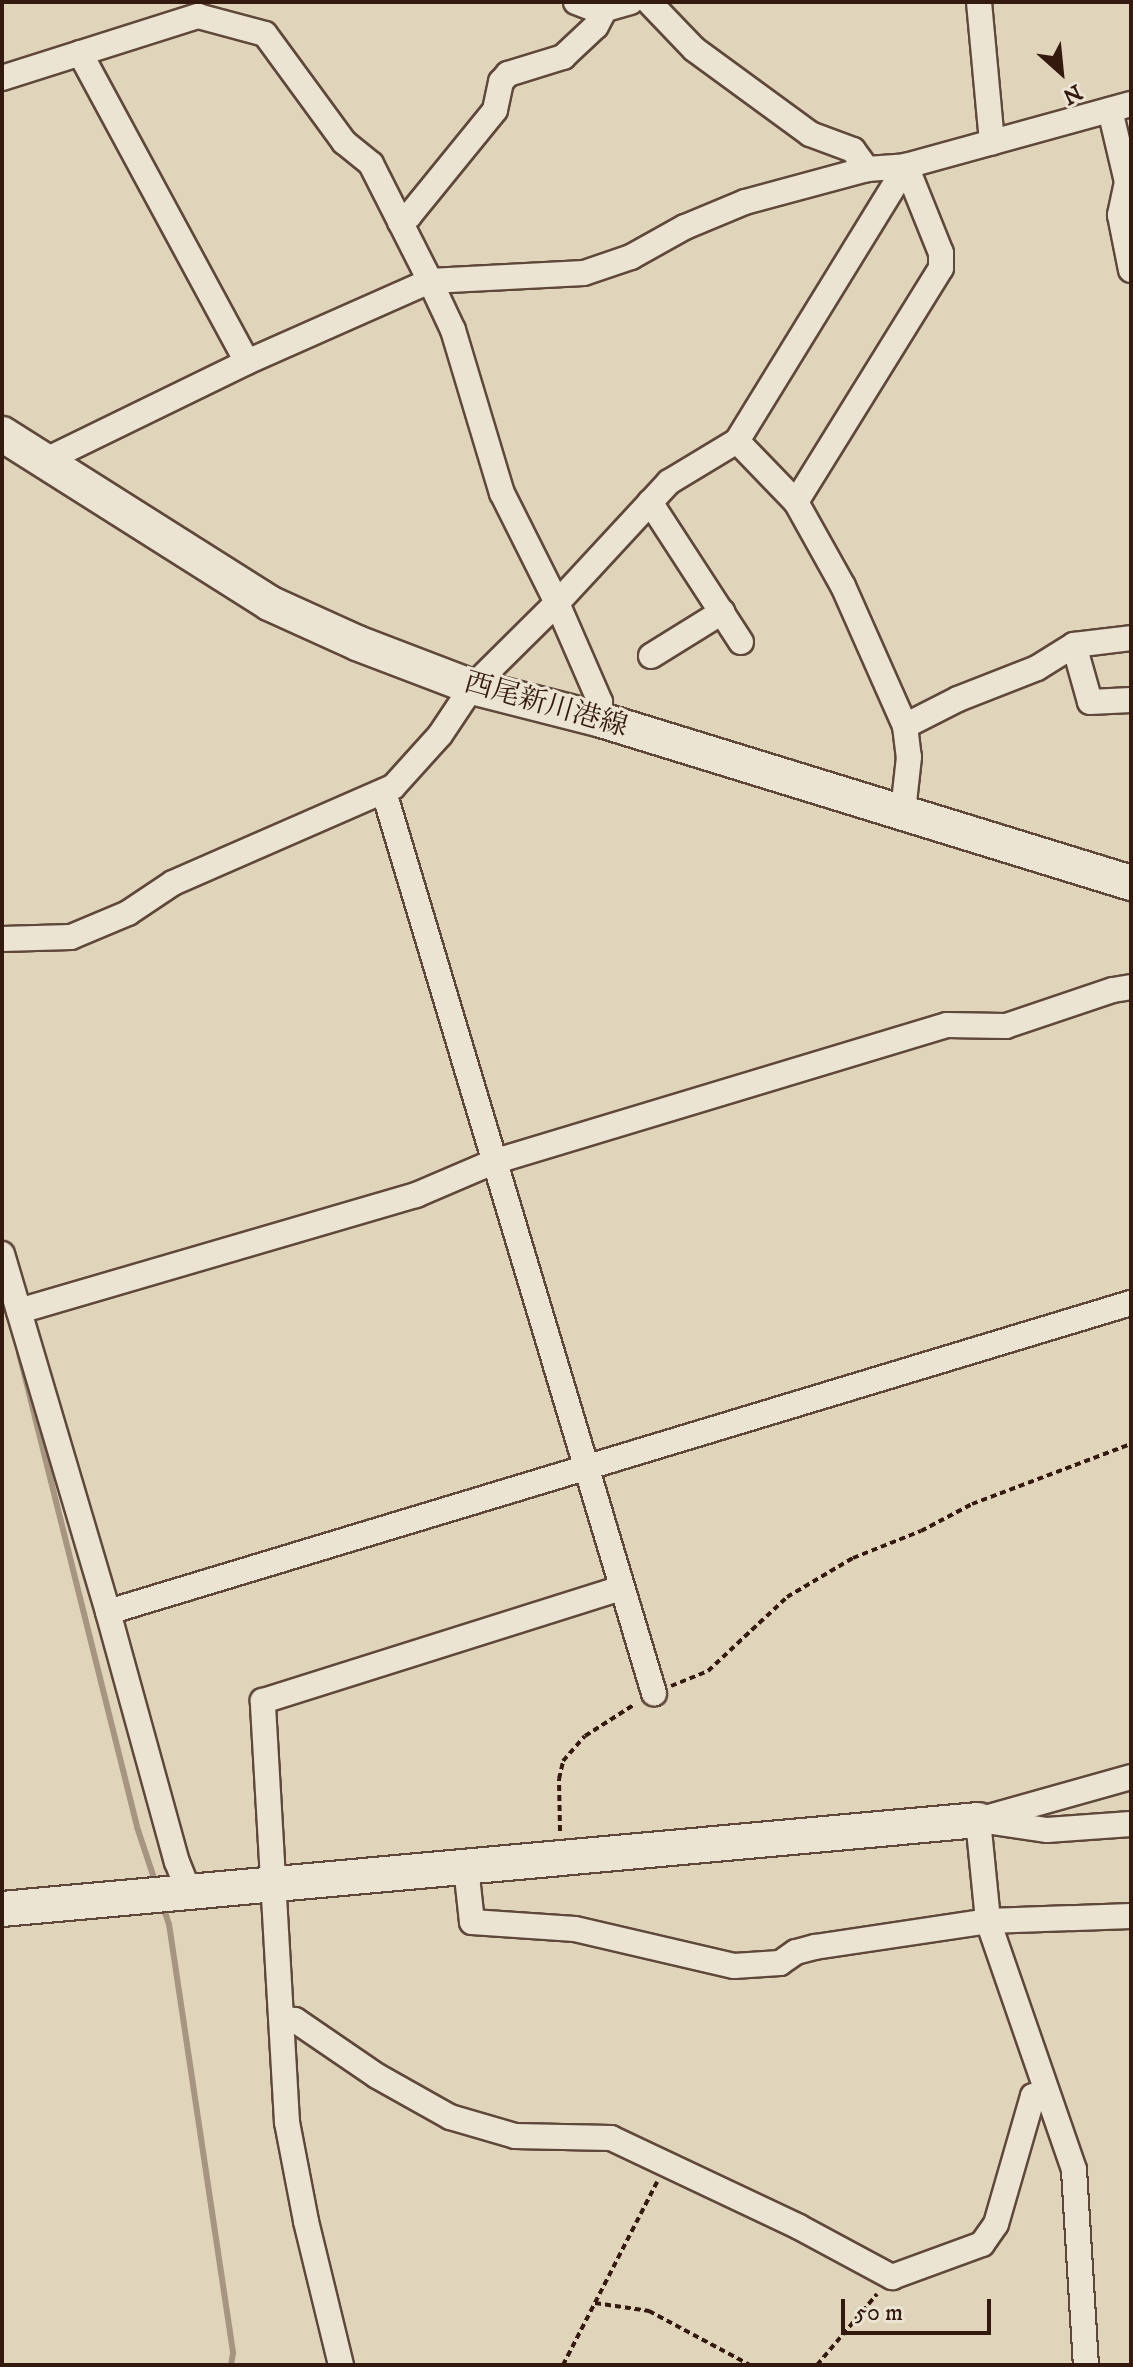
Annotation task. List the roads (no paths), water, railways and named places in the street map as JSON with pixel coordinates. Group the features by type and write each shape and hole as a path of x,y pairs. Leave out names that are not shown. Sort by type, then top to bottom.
{"main road":[{"name":"西尾新川港線","path":"18,449 269,603 357,643 472,687 598,719 1131,883"},
{"path":"2,1909 978,1820"}],"street":[{"path":"576,2 599,11 631,2"},
{"path":"649,2 694,49 810,134 853,150 867,169"},
{"path":"979,2 992,142"},
{"path":"2,78 80,53 198,7 265,34 344,142 371,164 430,281 453,330 502,493 557,603 600,702 598,719"},
{"path":"400,222 409,216 495,110 501,82 508,74 563,57 596,26 605,9"},
{"path":"80,53 247,362"},
{"path":"18,449 247,362 430,281 584,273 631,257 685,227 745,202 867,169 906,166 1120,107 1127,182 1120,215 1131,270"},
{"path":"2,939 71,937 128,913 173,883 393,787 440,735 472,687 557,603 669,482 737,441 906,166"},
{"path":"796,502 941,268 941,253 906,166"},
{"path":"737,441 796,502 843,586 905,726 909,757 903,811"},
{"path":"650,502 741,642"},
{"path":"651,656 722,612"},
{"path":"905,726 958,699 1037,668 1074,645 1131,638"},
{"path":"1074,645 1090,702 1131,700"},
{"path":"384,792 584,1468 654,1693"},
{"path":"19,1311 416,1195 493,1162 947,1025 1006,1026 1113,990 1131,987"},
{"path":"2,1254 108,1612 177,1862 168,1894"},
{"path":"108,1612 1131,1303"},
{"path":"341,2365 306,2221 287,2122 263,1701 621,1588"},
{"path":"978,1820 1131,1777"},
{"path":"978,1820 1047,1830 1131,1824"},
{"path":"978,1820 988,1921 1074,2170 1086,2365"},
{"path":"466,1867 472,1922 575,1929 734,1966 780,1963 796,1952 815,1947 988,1921 1131,1916"},
{"path":"282,2019 295,2020 377,2076 450,2117 515,2136 611,2138 667,2162 892,2277 982,2244 996,2224 1033,2096 1047,2093"}],"waterway":[{"path":"19,1353 137,1827 156,1884"},
{"path":"163,1906 169,1924 233,2353 231,2365"}]}
